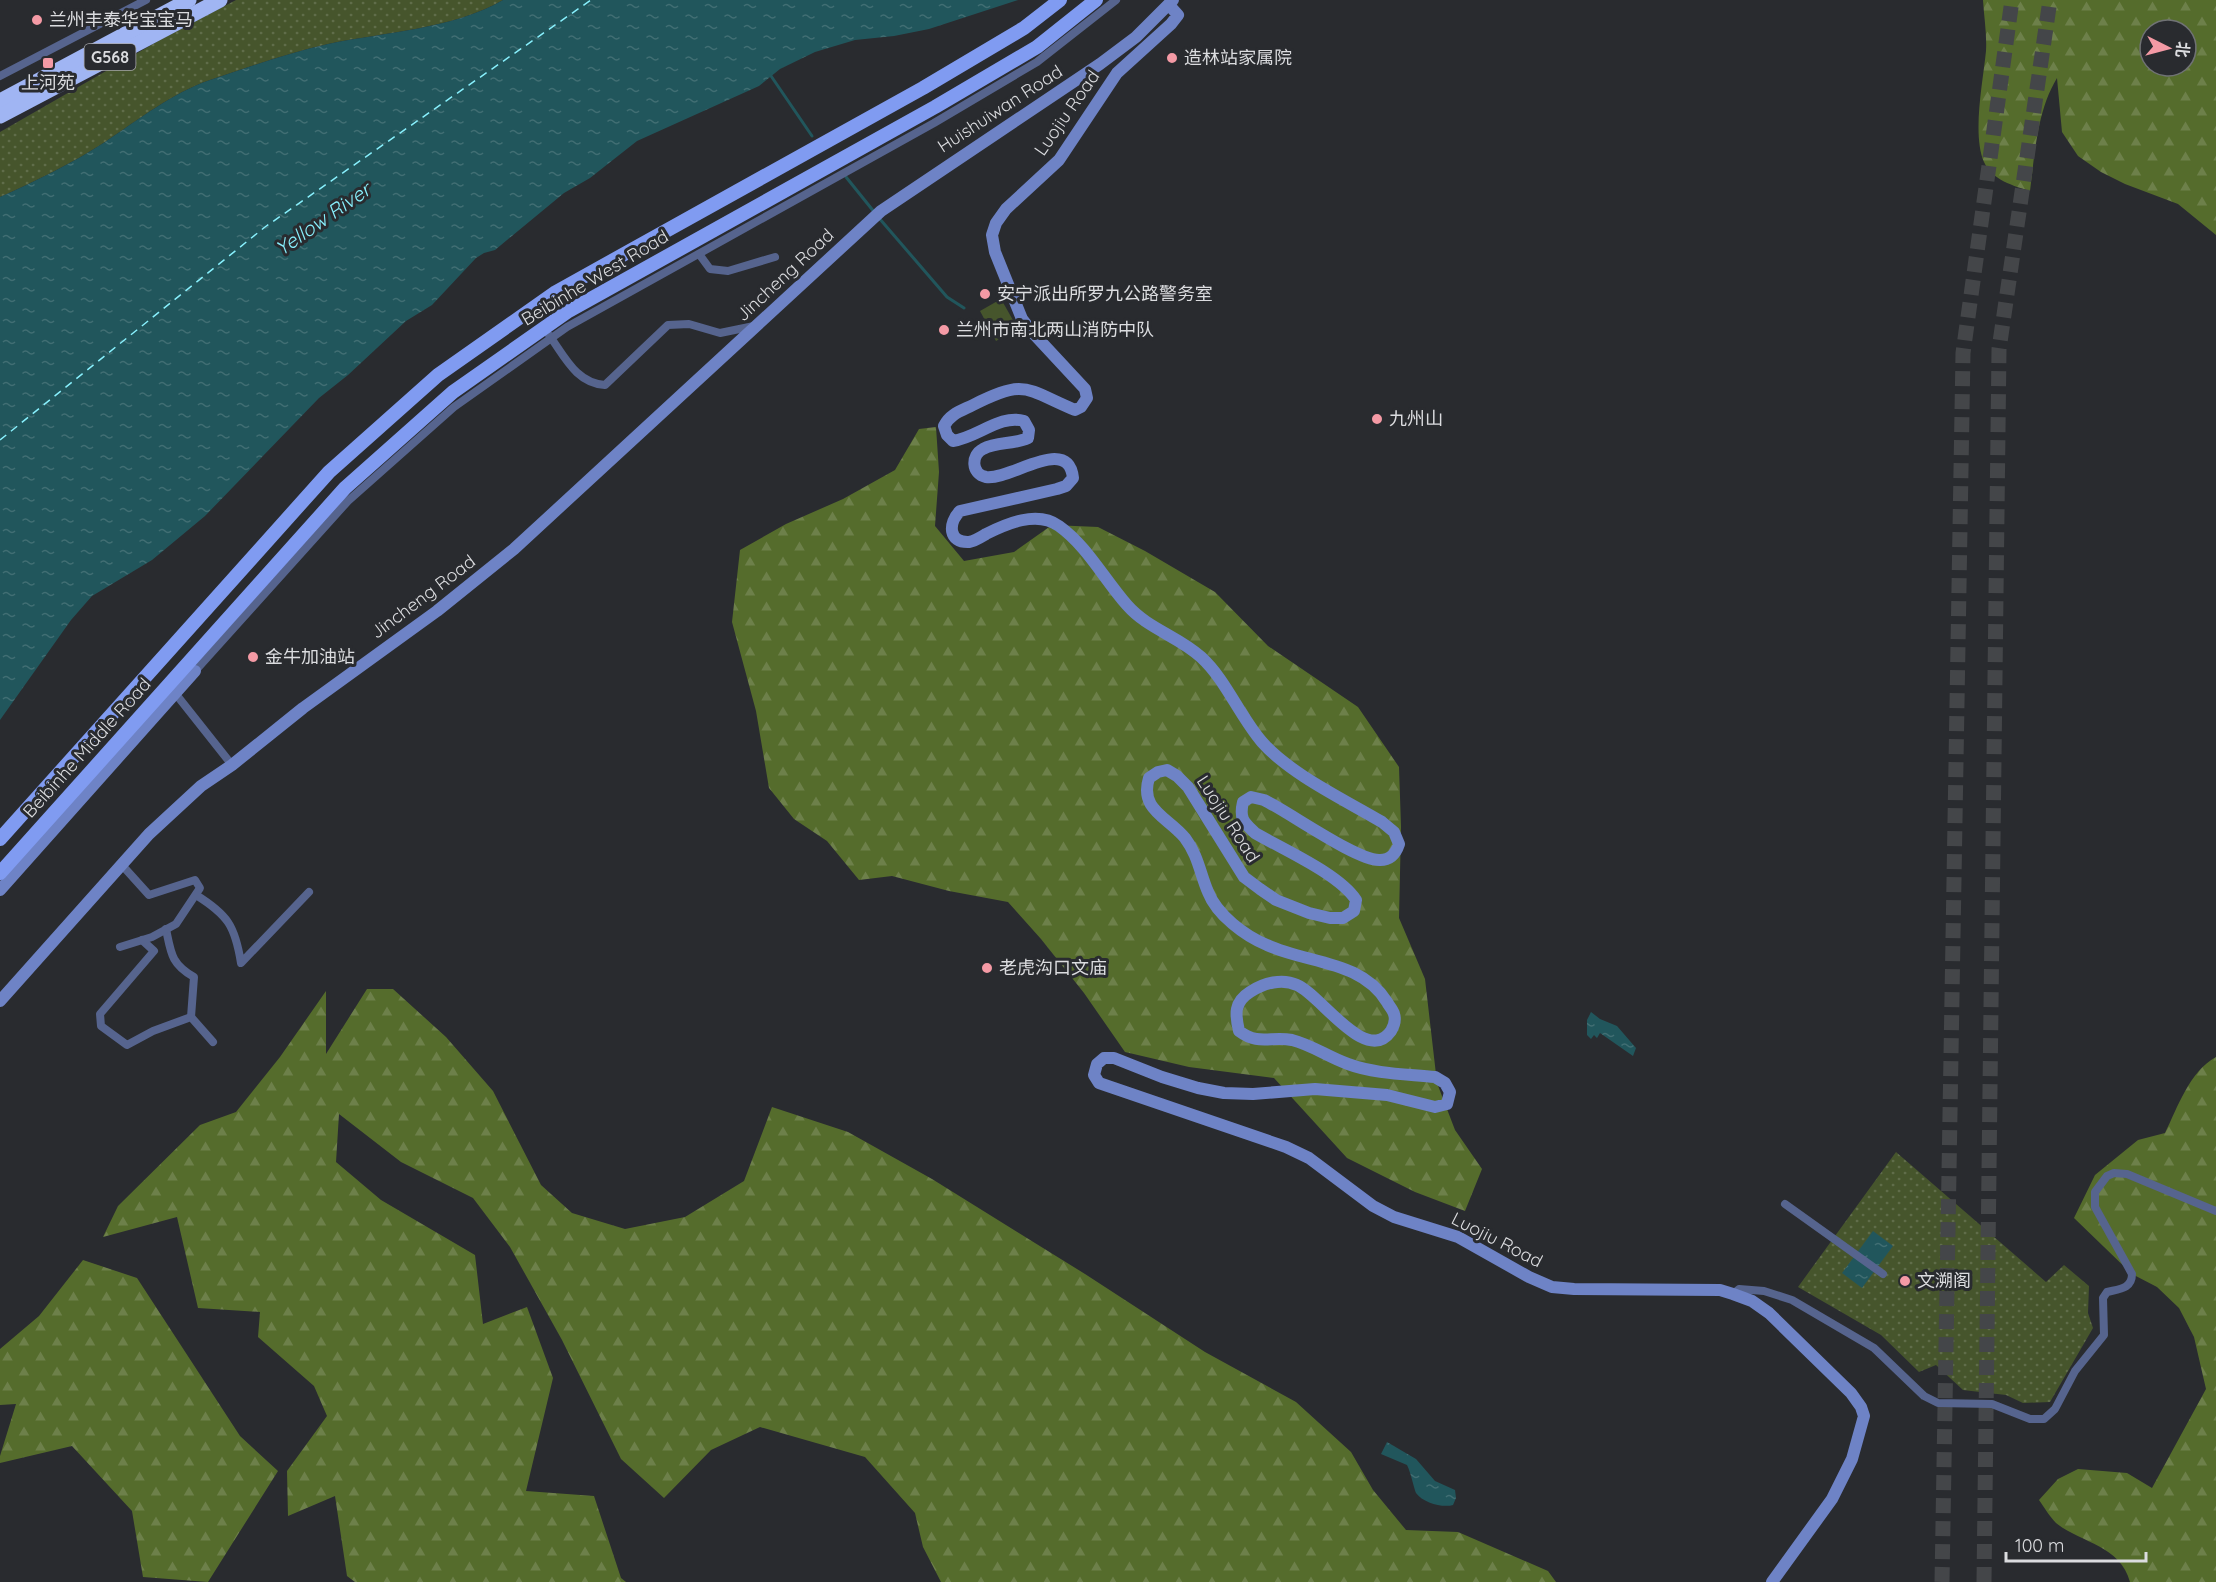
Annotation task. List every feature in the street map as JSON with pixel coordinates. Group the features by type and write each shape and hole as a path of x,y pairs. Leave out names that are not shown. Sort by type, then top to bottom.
{"highway":[{"name":"G568","path":"0,101 189,0"},
{"name":"G568","path":"0,116 220,0"}],"main road":[{"name":"Beibinhe West Road","path":"175,642 329,472 438,375 493,335 556,292 984,52 1024,28 1060,0"},
{"name":"Beibinhe West Road","path":"181,678 345,488 453,393 547,333 567,312 935,107 1037,47 1096,0"},
{"name":"Beibinhe Middle Road","path":"0,839 175,642"},
{"name":"Beibinhe Middle Road","path":"0,873 181,678"}],"street":[{"path":"0,76 146,0"},
{"path":"757,325 720,333 689,324 668,324 605,385 593,384 580,377 547,333 699,254 934,123 1037,62 1116,0"},
{"name":"Huishuiwan Road","path":"870,220 880,210 1100,64 1136,37 1171,2"},
{"name":"Luojiu Road","path":"1171,2 1178,15 1172,24 1118,73 1059,160 1006,208 996,223 992,235 995,252 1022,319 1085,389 1086,398 1081,407 1075,410 1026,388 1014,388 1000,391 948,417 944,426 946,435 953,441 964,440 1015,418 1024,421 1029,430 1028,438 1017,443 992,446 981,450 975,456 974,464 977,472 985,477 996,476 1053,458 1065,460 1072,468 1073,478 1066,486 1058,489 960,511 953,518 951,525 953,535 960,540 971,542 1008,524 1022,520 1042,520 1055,523 1068,532 1085,551 1127,606 1155,629 1187,645 1202,658 1262,741 1281,760 1382,822 1394,832 1399,844 1395,854 1386,860 1377,861 1335,842 1264,800 1251,797 1243,802 1240,813 1244,823 1255,833 1336,879 1350,890 1356,900 1354,911 1343,918 1330,918 1309,914 1276,900 1244,877 1188,787 1177,776 1167,770 1158,772 1149,778 1146,788 1147,799 1155,810 1183,835 1193,849 1208,894 1217,909 1255,939 1268,946 1330,963 1356,974 1373,985 1394,1013 1395,1026 1386,1038 1374,1042 1363,1039 1297,984 1278,981 1259,986 1245,995 1238,1004 1235,1015 1239,1031 1249,1039 1290,1040 1308,1045 1346,1064 1363,1068 1435,1077 1445,1083 1450,1092 1447,1104 1434,1107 1387,1095 1357,1091 1315,1089 1253,1094 1224,1093 1180,1082 1114,1058 1104,1058 1097,1064 1094,1075 1099,1083 1286,1147 1309,1158 1372,1206 1394,1217 1458,1237 1529,1277 1552,1287 1720,1290 1752,1301 1769,1313 1851,1393 1862,1407 1864,1416 1852,1459 1832,1499 1772,1582"},
{"name":"Jincheng Road","path":"0,1001 121,864 201,786 232,765 303,708 437,611 514,549 870,220"},
{"path":"699,254 710,269 728,271 775,257"},
{"path":"0,890 175,693 181,678"},
{"path":"175,693 232,765"},
{"path":"120,947 142,940 176,924 200,888 195,880 149,895 121,864"},
{"path":"196,895 218,909 232,927 242,963 309,892"},
{"path":"166,930 173,958 181,969 194,977 191,1017 213,1042"},
{"path":"142,940 154,951 100,1014 101,1026 127,1045 153,1031 191,1017"},
{"path":"1734,1294 1739,1289 1764,1291 1792,1300 1874,1348 1924,1396 1938,1403 1992,1404 2030,1419 2044,1419 2055,1409 2075,1371 2104,1335 2103,1298 2107,1292 2127,1287 2132,1281 2132,1274 2095,1207 2095,1192 2107,1176 2114,1173 2127,1174 2216,1211"},
{"path":"1785,1204 1882,1273"}],"green space":[{"path":"236,0 503,0 483,10 441,24 313,48 269,60 196,85 79,158 0,197 0,132 160,40"},
{"path":"1983,0 2216,0 2216,235 2178,204 2125,184 2101,172 2078,156 2062,132 2057,78 2041,118 2030,191 2004,181 1992,173 1984,162 1979,137 1979,108 1986,32"},
{"path":"1001,299 1018,329 996,341 980,311"},
{"path":"936,427 939,472 935,526 964,561 1014,552 1052,525 1098,527 1145,551 1215,592 1268,646 1358,707 1399,767 1401,827 1399,918 1425,979 1437,1083 1455,1130 1482,1169 1465,1211 1415,1192 1347,1158 1274,1078 1189,1067 1125,1052 1084,993 1008,902 949,891 892,876 859,880 827,841 794,819 769,788 756,711 732,622 740,550 786,524 843,499 895,470 919,429"},
{"path":"367,989 393,989 446,1037 493,1091 541,1185 572,1213 625,1229 685,1217 744,1181 772,1107 848,1132 932,1179 1205,1352 1296,1402 1351,1452 1373,1490 1406,1530 1458,1532 1548,1571 1556,1582 941,1582 923,1547 915,1513 865,1457 760,1427 711,1450 664,1498 621,1459 562,1340 510,1247 473,1198 401,1162 339,1114 336,1162 381,1200 475,1255 483,1324 527,1307 553,1378 526,1491 594,1496 621,1578 626,1582 355,1582 347,1576 335,1496 288,1516 287,1471 327,1416 314,1386 258,1337 260,1312 198,1308 177,1217 103,1237 118,1206 200,1125 236,1112 280,1057 326,991 326,1054"},
{"path":"2216,1057 2216,1582 2130,1582 2118,1560 2099,1546 2056,1523 2039,1500 2058,1479 2078,1469 2127,1473 2152,1488 2206,1389 2194,1337 2179,1308 2157,1287 2132,1274 2074,1218 2095,1175 2138,1140 2165,1133 2191,1081"},
{"path":"1896,1152 2046,1282 2064,1265 2089,1286 2088,1313 2093,1328 2050,1402 2023,1403 2006,1395 1963,1390 1936,1365 1919,1372 1881,1335 1798,1287"},
{"path":"83,1260 137,1278 240,1436 278,1471 208,1582 143,1577 132,1511 72,1446 0,1463 0,1456 16,1404 0,1405 0,1349 39,1316"}],"water":[{"name":"Yellow River","path":"503,0 1018,0 929,29 855,40 815,52 780,69 759,86 637,141 590,178 564,193 495,250 476,258 432,305 406,321 348,375 319,398 205,516 152,560 92,596 71,620 0,720 0,197 79,158 196,85 269,60 313,48 441,24 483,10"},
{"path":"1591,1012 1600,1019 1617,1026 1636,1048 1633,1056 1600,1033 1597,1038 1594,1035 1591,1039 1587,1035 1587,1020"},
{"path":"1873,1231 1893,1246 1862,1288 1842,1273"},
{"path":"1387,1442 1416,1459 1435,1481 1455,1490 1456,1498 1453,1505 1433,1504 1419,1497 1407,1465 1381,1454"}],"waterway":[{"path":"769,73 812,136"},
{"path":"846,177 875,213"},
{"path":"879,218 947,297 964,308"}],"ferry route":[{"path":"0,440 265,227 591,0"}],"tunnel":[{"path":"1942,1582 1963,353 2012,0"},
{"path":"1984,1582 1999,349 2050,0"}],"place":[{"name":"兰州丰泰华宝宝马","path":"37,20"},
{"name":"造林站家属院","path":"1172,58"},
{"name":"上河苑","path":"48,63"},
{"name":"安宁派出所罗九公路警务室","path":"985,294"},
{"name":"兰州市南北两山消防中队","path":"944,330"},
{"name":"九州山","path":"1377,419"},
{"name":"金牛加油站","path":"253,657"},
{"name":"老虎沟口文庙","path":"987,968"},
{"name":"文溯阁","path":"1905,1281"}]}
